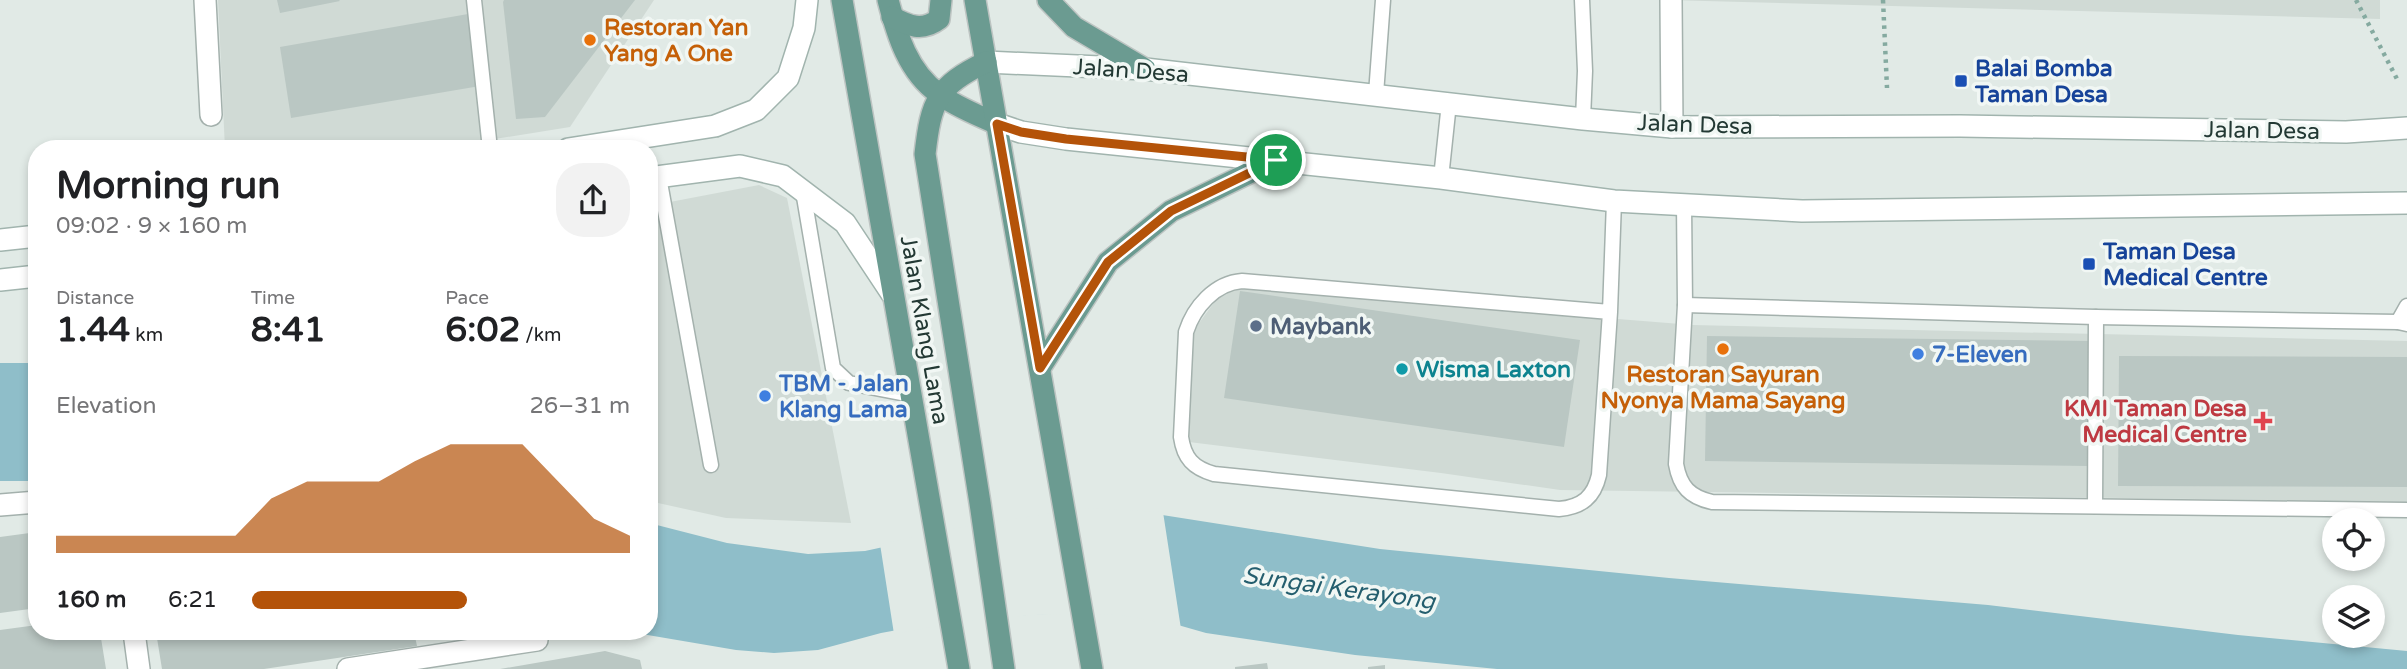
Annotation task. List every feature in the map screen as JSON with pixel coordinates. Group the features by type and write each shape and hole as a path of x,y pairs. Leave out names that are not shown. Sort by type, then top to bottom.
{"main road":[{"path":"205,0 212,114"},
{"path":"626,140 715,126 757,110 788,78 804,27 807,0"},
{"name":"Jalan Klang Lama","path":"842,0 958,669"},
{"path":"890,8 909,26 920,28 939,19 941,0"},
{"path":"975,0 1090,659"},
{"path":"1048,0 1074,27 1145,69"},
{"path":"1671,0 1672,127"},
{"path":"890,8 908,59 923,80 939,95 997,124 1021,132 1066,139 1441,178 1614,201 1802,211 2407,203"},
{"path":"986,62 958,76 939,95 929,122 925,154 1003,666"},
{"name":"Jalan Desa","path":"986,62 1145,69 1672,127 1960,126 2346,132 2407,128"},
{"path":"1040,368 1108,262 1171,211 1276,160"},
{"path":"658,177 740,166 783,176 845,223 892,294"},
{"path":"0,240 28,237"},
{"path":"0,280 28,277"},
{"path":"0,505 28,503"},
{"path":"135,640 139,669"},
{"path":"348,669 452,661 537,640"}],"lane":[{"path":"474,0 489,140"},
{"path":"1376,94 1383,0"},
{"path":"1582,0 1585,71 1583,119"},
{"path":"1441,178 1449,103"},
{"path":"803,191 833,368 849,383 911,396"},
{"path":"658,198 712,465"},
{"path":"1610,312 1242,281 1223,284 1209,296 1192,318 1186,332 1181,437 1183,450 1189,462 1200,470 1214,474 1559,509 1574,508 1587,500 1596,489 1599,475 1610,312 1614,201"},
{"path":"1684,204 1685,305 1676,464 1678,478 1686,490 1698,499 1712,502 2407,510"},
{"path":"1685,305 2403,323 2407,306"},
{"path":"2095,506 2096,317"}],"path":[{"path":"1883,0 1887,88"},
{"path":"2356,0 2396,79"}],"shaded area":[{"path":"218,0 654,0 570,127 488,140 225,140"},
{"path":"1668,0 2380,0 2380,19"},
{"path":"759,185 787,198 851,523 726,518 658,503 658,204"},
{"path":"1234,288 1693,325 2407,341 2407,502 1560,490 1189,442 1194,330 1221,293"}],"water":[{"path":"0,363 28,363 28,481 0,481"},
{"name":"Sungai Kerayong","path":"1156,514 1380,549 1669,578 1988,605 2322,643 2322,648 2407,651 2407,669 1497,669 1355,655 1206,633 1150,617 1115,611 963,618 881,633 818,650 774,653 736,650 658,637 658,525 727,543 808,554 865,551 957,531"}],"pier":[{"path":"1084,508 1163,512 1181,629 1115,614 1035,615 964,621 894,634 880,544 957,528"}],"building":[{"path":"277,0 339,0 340,1 280,13"},
{"path":"504,0 635,0 545,117 516,119"},
{"path":"468,14 480,86 291,118 280,47"},
{"name":"Wisma Laxton","path":"1240,291 1580,340 1564,447 1224,398"},
{"path":"1707,336 2091,341 2088,466 1705,461"},
{"name":"KMI Taman Desa Medical Centre","path":"2119,356 2407,357 2407,487 2118,486"},
{"path":"28,533 28,609 0,613 0,537"},
{"path":"28,626 28,640 101,640 106,669 0,669 0,630"},
{"path":"157,640 416,640 417,646 264,669 162,669"},
{"path":"605,651 640,660 642,669 500,669"},
{"path":"1267,663 1268,669 1235,669 1235,667"},
{"path":"1385,665 1385,669 1368,669 1368,667"}],"place":[{"name":"Restoran Yan Yang A One","path":"590,40"},
{"name":"Balai Bomba Taman Desa","path":"1961,81"},
{"name":"Taman Desa Medical Centre","path":"2089,264"},
{"name":"Maybank","path":"1256,326"},
{"name":"Restoran Sayuran Nyonya Mama Sayang","path":"1723,349"},
{"name":"7-Eleven","path":"1918,354"},
{"name":"Wisma Laxton","path":"1402,369"},
{"name":"TBM - Jalan Klang Lama","path":"765,396"},
{"name":"KMI Taman Desa Medical Centre","path":"2263,421"}],"route":[{"path":"997,124 1021,132 1066,139 1276,160 1171,211 1108,262 1040,368 997,124"}]}
